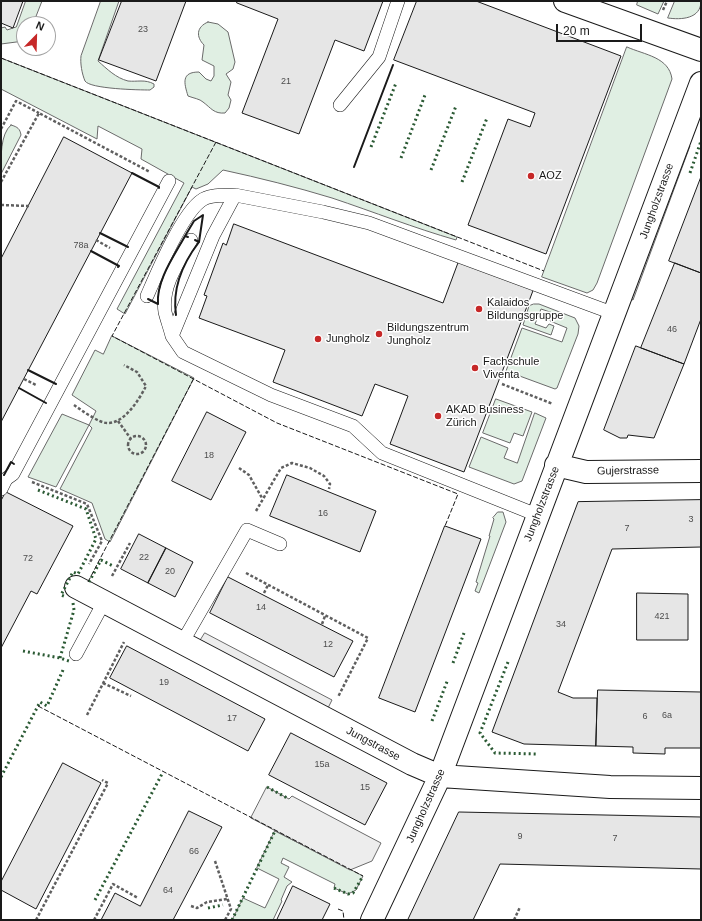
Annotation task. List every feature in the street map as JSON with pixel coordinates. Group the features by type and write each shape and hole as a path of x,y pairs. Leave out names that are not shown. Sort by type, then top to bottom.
{"street":[{"path":"566,1 701,50"},
{"name":"Jungholzstrasse","path":"372,920 440,776 537,515 615,314 701,83"},
{"name":"Gujerstrasse","path":"556,465 586,472 701,471"},
{"name":"Jungstrasse","path":"76,587 406,761 440,776 610,787 701,788"}],"lane":[{"path":"340,104 379,57 398,1"},
{"path":"1,489 6,479 13,474 169,181"},
{"path":"147,296 166,256 192,208 203,199 217,196 235,195 323,212 369,223 615,314"},
{"path":"172,336 213,236 235,195"},
{"path":"191,240 170,278 165,297 165,311 172,336 183,352 271,395 353,426 382,453 537,515"},
{"path":"182,643 247,530 280,544"},
{"path":"76,654 104,602"}],"path":[{"path":"1,129 16,101 169,181"},
{"path":"1,182 39,113"},
{"path":"1,205 29,206"},
{"path":"55,395 106,423 118,421 140,398 146,386 137,372 124,365"},
{"path":"502,384 557,405"},
{"path":"118,421 131,439"},
{"path":"136,436 145,442 143,452 138,454 132,453 128,444 131,439 136,436"},
{"path":"257,508 281,468 292,463 310,468 324,476 330,484 329,489"},
{"path":"239,468 249,475 262,498"},
{"path":"13,474 87,504 102,541 88,565"},
{"path":"112,577 130,543"},
{"path":"245,573 368,638 336,701"},
{"path":"264,593 268,585"},
{"path":"322,624 326,616"},
{"path":"87,715 126,637"},
{"path":"104,683 131,696"},
{"path":"36,920 108,783 102,780"},
{"path":"215,861 231,909 225,920"},
{"path":"94,920 113,884 138,898"},
{"path":"192,906 197,908 207,902 227,899"},
{"path":"514,920 520,907"}],"green space":[{"path":"26,1 42,1 36,16 20,16"},
{"path":"101,1 119,1 98,61 112,73 124,80 141,81 154,84 154,87 150,90 96,86 85,81 81,56"},
{"path":"638,1 664,1 658,14 637,5"},
{"path":"675,1 701,1 698,12 694,15 679,19 668,18"},
{"path":"208,22 218,24 228,32 235,62 233,69 226,74 231,82 228,95 231,100 229,108 225,113 215,112 202,101 188,96 185,83 187,76 193,72 199,72 206,79 211,81 214,76 214,66 202,60 204,45 201,42 198,32 204,24"},
{"path":"5,27 7,30 16,27 16,42 1,44 1,28"},
{"path":"627,47 661,61 670,72 672,79 597,283 593,290 587,293 542,277"},
{"path":"1,58 457,237 456,240 332,198 223,170 208,184 196,189 192,187 125,314 117,309 184,183 141,159 142,149 98,126 97,139 1,89"},
{"path":"11,125 18,128 21,135 1,174 3,140 7,129"},
{"path":"539,304 575,318 579,326 578,334 557,388 555,389 506,371 522,328 562,342 567,328 550,321 553,313 541,309 535,324 546,328 549,324 554,326 551,335 523,325 529,306"},
{"path":"112,336 194,378 110,542 105,539 92,503 60,489 92,428 89,425 96,411 72,395 95,350 103,354"},
{"path":"496,399 532,412 523,436 514,433 510,443 483,433"},
{"path":"535,413 546,418 522,481 514,484 469,467 481,437 508,448 504,458 517,463"},
{"path":"62,414 89,425 56,487 28,477"},
{"path":"498,512 503,512 506,522 479,593 475,591 478,583 476,582 490,536 493,518"},
{"path":"275,831 363,876 356,890 348,894 334,888 335,884 283,858 281,863 289,867 284,877 292,882 287,886 273,920 232,920 243,898 265,908 279,879 257,868"}],"shaded area":[{"path":"682,143 690,146 633,300 625,297"},
{"path":"205,633 332,700 328,708 200,641"},
{"path":"267,787 289,799 292,796 381,843 372,861 350,870 251,818"}],"building":[{"path":"1,1 23,1 17,16 16,16 13,28 1,23"},
{"path":"122,1 186,1 156,81 99,60"},
{"path":"237,1 383,1 364,51 335,40 299,134 242,113 278,19 237,3"},
{"name":"AOZ","path":"417,1 476,1 621,56 546,254 468,225 508,119 530,127 535,113 394,60"},
{"path":"64,137 132,173 1,422 1,259"},
{"path":"701,177 701,273 669,261"},
{"name":"Bildungszentrum Jungholz","path":"234,224 443,303 459,260 534,288 464,472 390,444 408,396 375,384 362,416 273,382 285,350 199,318 207,296 204,295 223,243 226,245"},
{"path":"675,263 701,273 701,319 684,364 641,348"},
{"path":"636,346 684,364 654,438 628,435 627,438 620,438 604,430"},
{"path":"207,412 246,432 211,500 172,481"},
{"path":"287,475 376,511 360,552 270,516"},
{"path":"6,492 73,526 37,594 31,591 1,648 1,501"},
{"path":"701,500 701,547 612,549 558,692 573,698 597,698 596,746 524,744 492,732 578,502"},
{"path":"445,526 481,539 415,712 379,698"},
{"path":"139,534 166,548 148,583 121,569"},
{"path":"166,548 193,562 175,597 148,583"},
{"path":"228,577 353,641 334,677 210,613"},
{"path":"637,593 688,594 688,640 637,640"},
{"path":"127,646 265,719 248,751 110,678"},
{"path":"598,690 701,692 701,748 665,748 665,754 633,753 633,747 596,746"},
{"path":"291,733 387,783 365,825 269,775"},
{"path":"63,763 101,783 36,909 1,890 1,882"},
{"path":"189,811 222,827 173,920 101,920 115,893 140,906"},
{"path":"459,812 701,817 701,869 500,864 473,920 408,920"},
{"path":"293,886 330,904 322,920 277,920"}],"hedge":[{"path":"371,147 396,83"},
{"path":"401,158 425,95"},
{"path":"431,170 456,106"},
{"path":"462,182 487,118"},
{"path":"690,173 701,141"},
{"path":"38,490 86,509 96,539 78,574 73,572 61,595 66,597"},
{"path":"89,582 101,560 113,566"},
{"path":"60,658 74,610 73,603"},
{"path":"453,663 464,633"},
{"path":"23,651 69,661"},
{"path":"508,662 480,733 495,753 538,754"},
{"path":"1,777 40,702 47,706 63,670"},
{"path":"432,721 448,679"},
{"path":"95,900 163,772"},
{"path":"267,787 289,799"},
{"path":"232,920 275,831"},
{"path":"334,888 348,894 353,893 363,876"},
{"path":"208,908 223,905"}],"fence":[{"path":"1,58 544,271"},
{"path":"216,142 112,336 277,423 458,494 445,526"},
{"path":"88,582 194,378"},
{"path":"38,706 363,876"},
{"path":"338,909 343,911 344,920"}],"wall":[{"path":"354,167 393,65"},
{"path":"132,173 159,188"},
{"path":"185,236 194,221 203,215 199,242"},
{"path":"100,233 128,247"},
{"path":"148,299 158,304 160,286 171,260 185,236 188,237"},
{"path":"176,315 175,305 177,286 188,258 199,242 195,240"},
{"path":"91,251 119,266 118,267"},
{"path":"28,370 56,384"},
{"path":"19,388 46,403"},
{"path":"4,475 11,462 14,464"}],"place":[{"name":"AOZ","path":"531,176"},
{"name":"Kalaidos Bildungsgruppe","path":"479,309"},
{"name":"Bildungszentrum Jungholz","path":"379,334"},
{"name":"Jungholz","path":"318,339"},
{"name":"Fachschule Viventa","path":"475,368"},
{"name":"AKAD Business Zürich","path":"438,416"}]}
